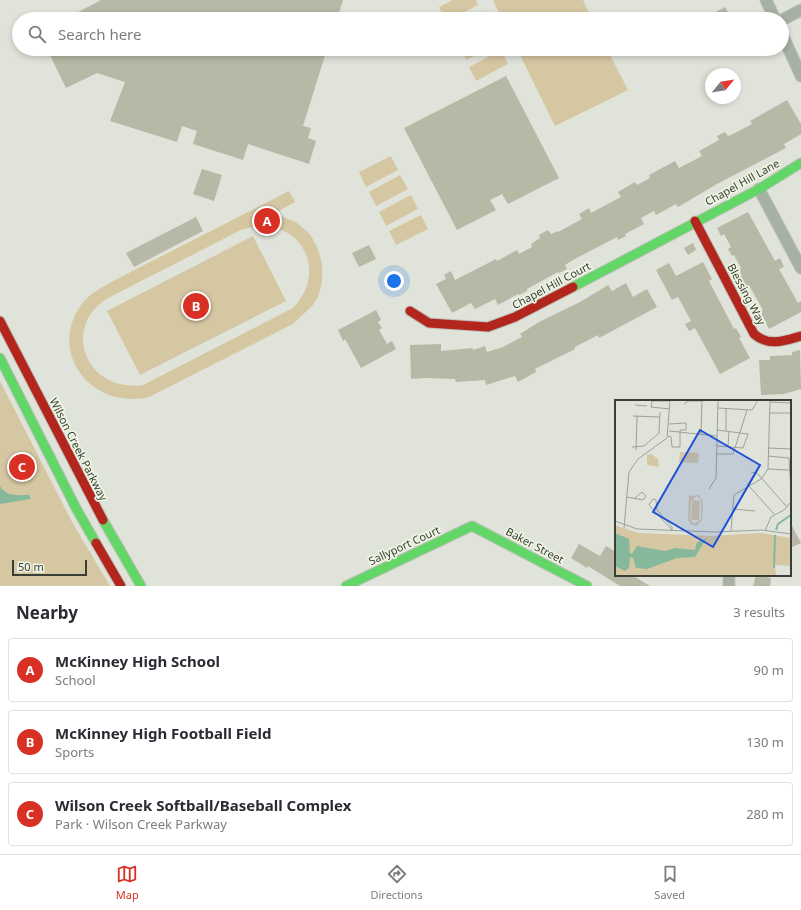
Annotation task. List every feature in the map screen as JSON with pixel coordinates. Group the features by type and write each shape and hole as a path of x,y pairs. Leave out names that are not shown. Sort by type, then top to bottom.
{"street":[{"path":"766,0 772,12"},
{"path":"789,16 801,10"},
{"path":"789,49 801,76"},
{"name":"Chapel Hill Lane","path":"695,221 759,189 801,163"},
{"path":"759,189 801,268"},
{"name":"Chapel Hill Court","path":"410,311 429,323 488,327 516,317 695,221"},
{"name":"Blessing Way","path":"695,221 754,334 766,343 776,343 801,336"},
{"name":"Wilson Creek Parkway","path":"0,321 90,498 141,586"},
{"path":"0,358 77,510 121,586"},
{"name":"Sallyport Court","path":"346,586 364,582 472,526"},
{"name":"Baker Street","path":"472,526 587,586"}],"shaded area":[{"path":"453,0 476,0 478,5 464,12 442,12 439,7"},
{"path":"493,0 583,0 589,12 499,12"},
{"path":"464,56 474,56 466,60"},
{"path":"490,56 504,56 508,64 476,81 469,67"},
{"path":"520,56 611,56 628,90 555,126"},
{"path":"391,156 398,170 366,187 359,172"},
{"path":"400,175 408,189 376,206 369,192"},
{"path":"289,191 295,202 275,213 297,223 310,234 318,249 322,264 322,282 318,297 313,305 293,324 149,397 127,399 108,394 92,385 79,372 71,355 69,337 74,319 85,300 113,281","holes":["261,225 277,228 290,234 300,244 306,255 309,268 308,281 303,295 293,308 143,385 123,385 107,379 94,369 86,355 83,340 85,325 93,310 108,298 241,230"]},
{"path":"411,195 418,209 386,226 379,212"},
{"path":"421,215 428,229 396,245 389,231"},
{"path":"253,236 286,301 140,375 107,311"},
{"path":"0,381 72,522 110,586 0,586"},
{"path":"0,486 9,494 29,495 31,499 0,504"}],"building":[{"path":"101,0 343,0 339,12 78,12"},
{"path":"725,7 728,12 716,12"},
{"path":"50,56 325,56 303,126 311,128 308,138 316,141 309,164 248,144 243,160 193,144 197,131 182,126 177,142 110,121 125,82 97,73 66,88"},
{"path":"506,76 559,178 508,204 502,194 490,200 496,210 457,230 404,128"},
{"path":"787,100 801,124 801,134 784,144 786,148 717,184 678,207 676,204 656,215 654,211 641,218 644,224 625,234 626,236 618,240 617,237 573,260 565,265 567,269 559,273 558,272 519,295 518,294 498,305 495,299 475,309 471,303 452,313 436,284 446,279 444,275 451,271 455,280 517,250 519,254 532,247 531,244 540,238 539,235 548,230 551,234 558,232 582,219 579,214 589,208 591,213 621,197 618,192 635,182 637,185 650,178 649,175 675,161 679,168 702,156 699,151 719,140 717,136 725,132 728,136 733,134 752,124 750,121"},
{"path":"202,169 222,175 214,201 193,194"},
{"path":"748,212 775,261 780,258 784,267 779,269 798,303 801,301 801,312 769,329 760,311 763,310 749,285 744,289 738,278 742,276 739,269 741,268 734,255 732,256 728,249 731,247 724,234 721,236 717,228"},
{"path":"196,217 203,231 134,267 126,253"},
{"path":"693,243 696,250 688,255 684,248"},
{"path":"369,245 376,259 359,267 352,253"},
{"path":"703,262 712,279 709,281 734,329 736,328 741,337 739,338 750,358 720,374 695,328 689,331 685,324 691,321 678,297 672,300 656,270 669,263 676,276"},
{"path":"626,283 633,297 647,289 657,307 599,338 598,335 575,347 575,349 535,369 536,372 518,382 515,376 486,385 485,380 456,382 455,379 411,379 410,345 441,344 441,351 473,348 473,350 485,346 487,352 503,347 522,337 520,334 539,322 580,302 608,285 612,291"},
{"path":"376,310 381,320 378,322 382,328 379,330 387,344 392,341 396,349 361,368 345,339 343,341 338,330"},
{"path":"800,350 801,389 784,394 761,395 759,360 770,360 770,356 792,355 792,352"},
{"path":"791,524 801,543 791,548"},
{"path":"579,544 600,556 606,546 615,551 615,576 634,576 650,586 620,586 588,566 587,568 571,558"},
{"path":"756,576 771,578 770,586 753,586"}],"traffic: fast":[{"path":"573,287 759,189 801,163"},
{"path":"0,358 77,510 96,543"},
{"path":"103,520 141,586"},
{"path":"346,586 472,526 587,586"}],"traffic: jam":[{"path":"695,221 754,334 771,342 783,341 801,336"},
{"path":"410,311 429,323 488,327 515,317 573,287"},
{"path":"0,321 103,520"},
{"path":"96,543 121,586"}],"place":[{"name":"McKinney High School","path":"267,221"},
{"name":"McKinney High Football Field","path":"196,306"},
{"name":"Wilson Creek Softball/Baseball Complex","path":"22,467"}]}
